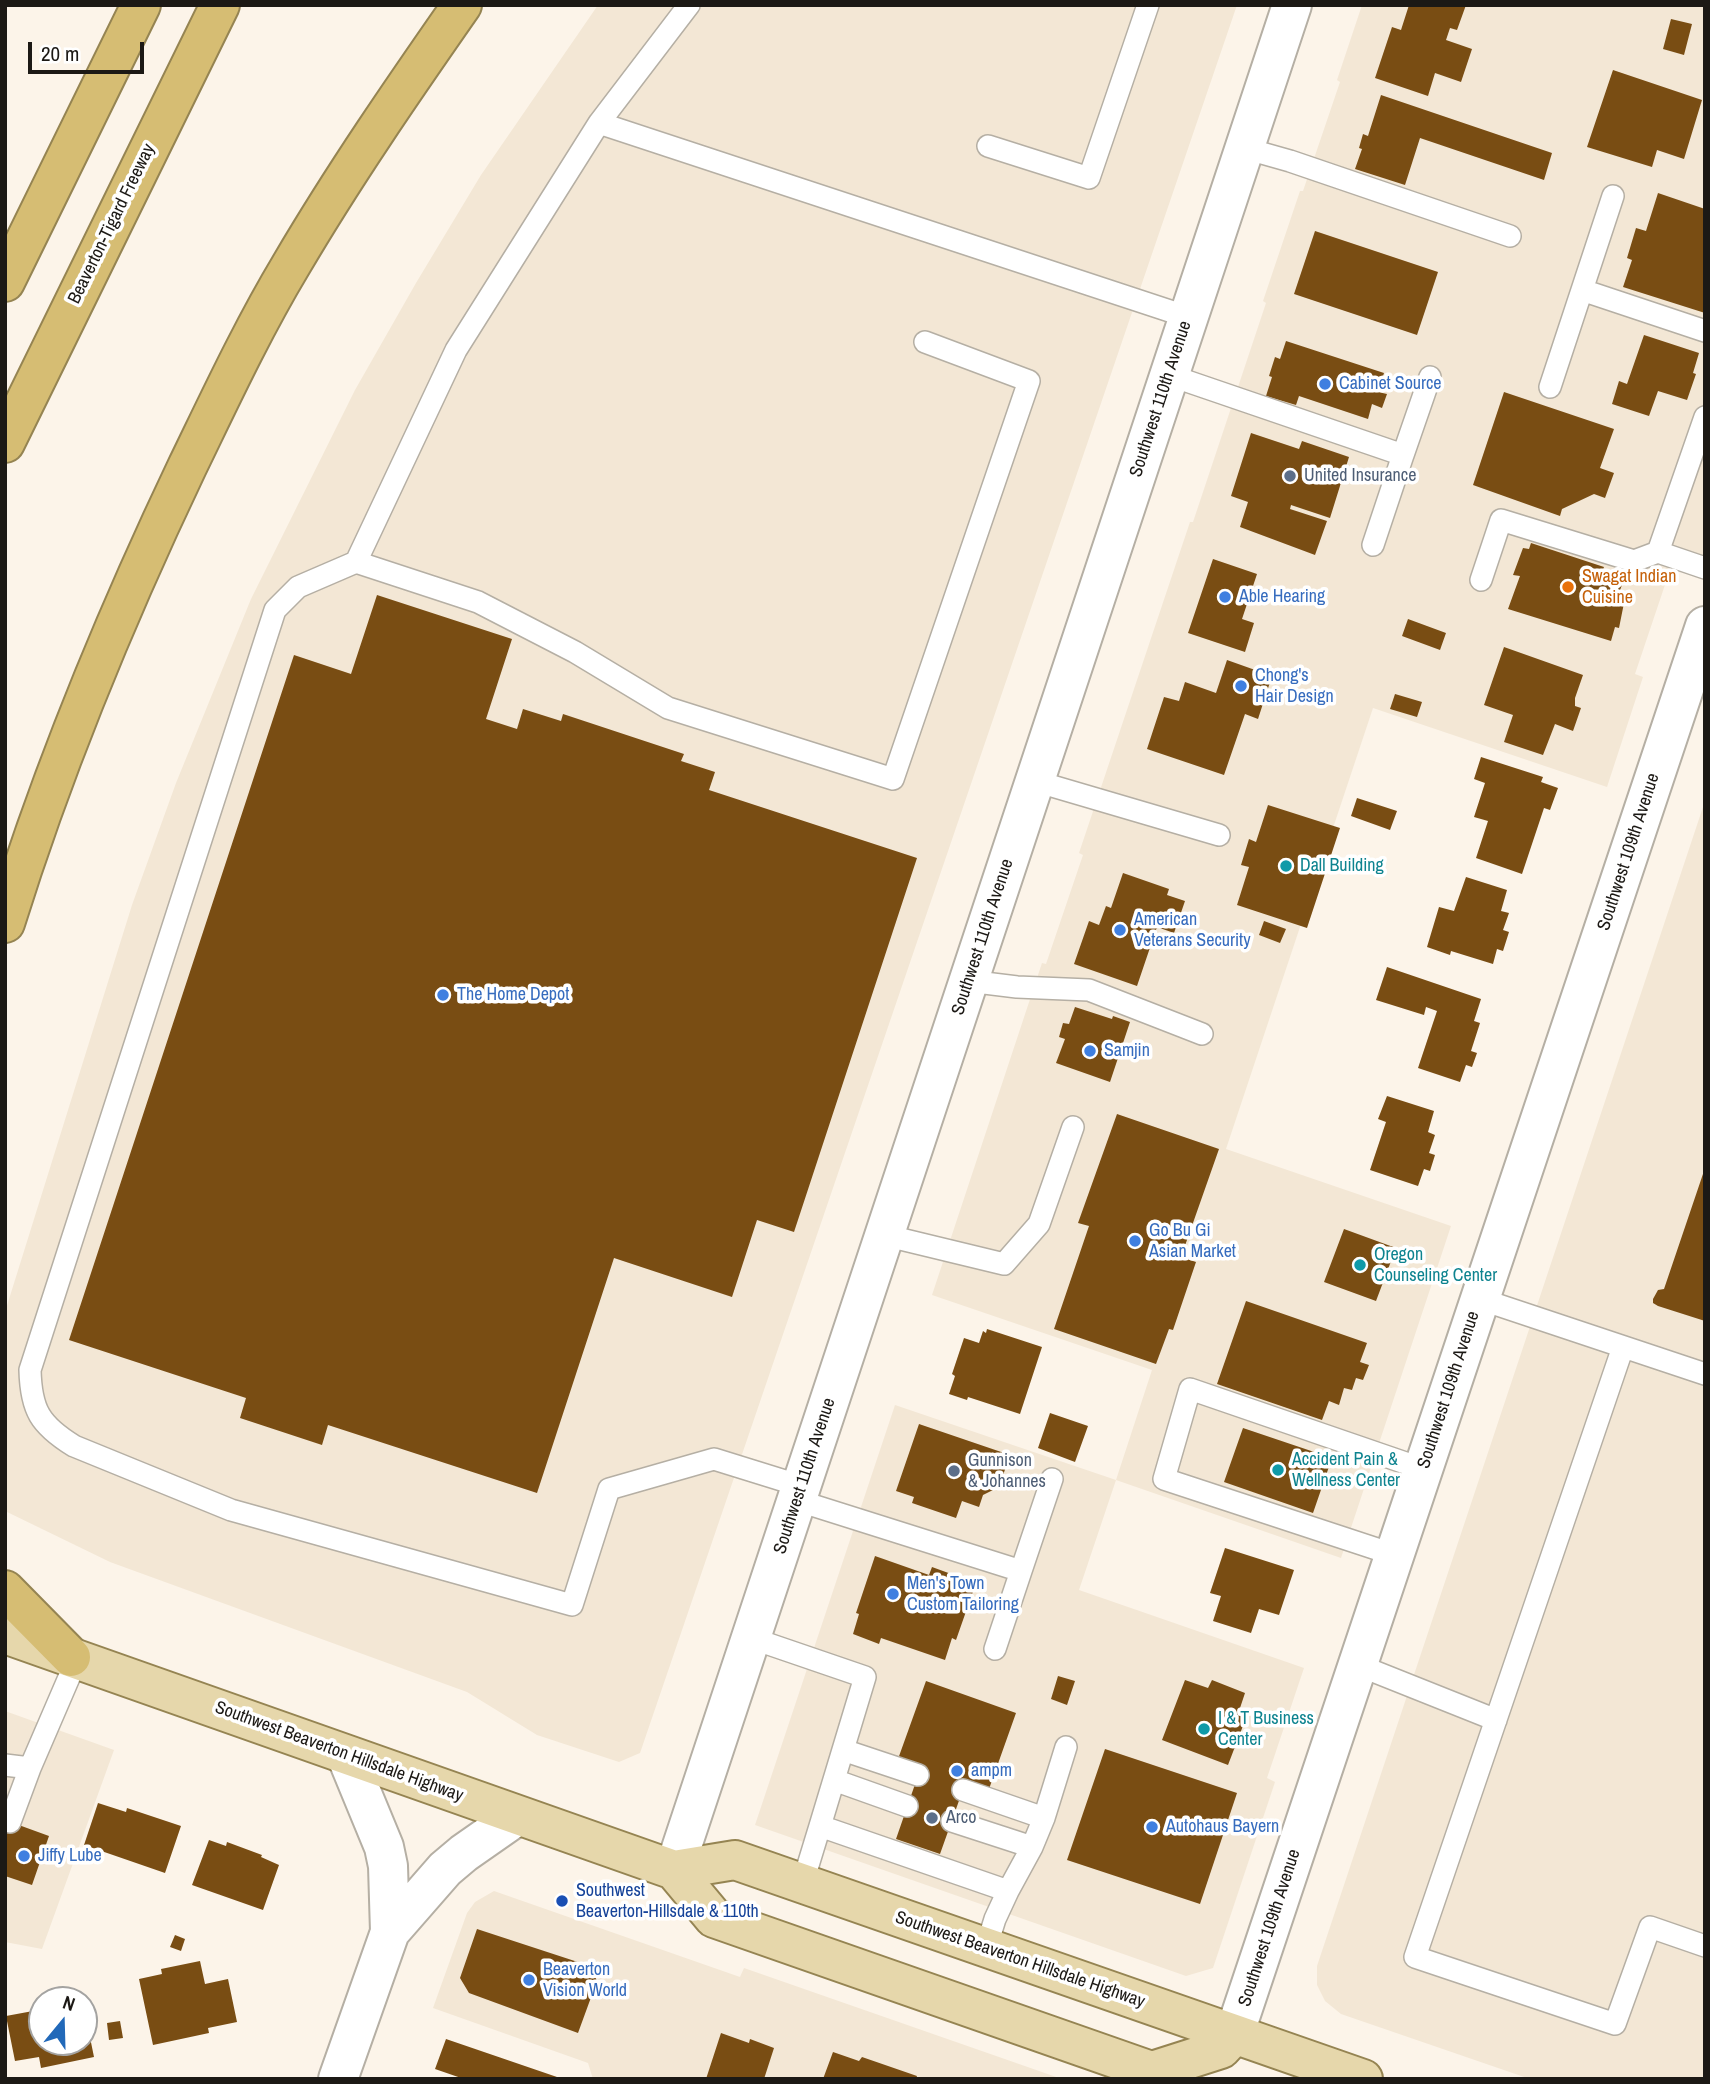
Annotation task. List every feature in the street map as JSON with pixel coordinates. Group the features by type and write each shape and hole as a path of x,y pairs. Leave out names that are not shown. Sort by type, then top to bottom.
{"highway":[{"path":"5,282 141,5"},
{"name":"Beaverton-Tigard Freeway","path":"5,443 219,5"},
{"path":"5,923 89,684 143,560 231,375 290,267 369,137 462,5"},
{"path":"5,1590 74,1658"}],"main road":[{"name":"Southwest Beaverton Hillsdale Highway","path":"5,1634 674,1870 735,1860 1363,2079"},
{"path":"674,1870 714,1918 1163,2075 1221,2049 1234,2035"}],"street":[{"name":"Southwest 110th Avenue","path":"674,1870 1292,5"},
{"name":"Southwest 109th Avenue","path":"1234,2035 1705,626"},
{"path":"346,1755 384,1847 390,1932"},
{"path":"338,2079 390,1932 445,1869 517,1815"}],"lane":[{"path":"689,5 599,123 457,350 356,562 299,587 275,610 30,1370 31,1394 39,1416 54,1434 74,1446 231,1510 572,1605 609,1489 715,1458 799,1493 1021,1571"},
{"path":"988,146 1088,178 1149,5"},
{"path":"599,123 1188,317"},
{"path":"1244,148 1290,161 1510,236"},
{"path":"1550,387 1613,196"},
{"path":"1582,290 1705,331"},
{"path":"356,562 478,602 575,652 668,708 892,779 1029,381 925,342"},
{"path":"1169,375 1403,455"},
{"path":"1373,545 1430,377"},
{"path":"1658,552 1705,417"},
{"path":"1481,580 1501,520 1634,561 1658,552 1705,568"},
{"path":"1035,781 1219,835"},
{"path":"968,981 1017,988 1089,990 1202,1034"},
{"path":"884,1235 1004,1264 1039,1224 1073,1127"},
{"path":"1480,1299 1705,1374"},
{"path":"1623,1347 1415,1957 1615,2024 1650,1927 1705,1946"},
{"path":"1395,1555 1164,1479 1190,1389 1423,1469"},
{"path":"995,1650 1052,1479"},
{"path":"751,1638 865,1677 802,1885"},
{"path":"10,1822 74,1658"},
{"path":"1358,1665 1496,1720"},
{"path":"986,1948 995,1919 1044,1818 1066,1747"},
{"path":"843,1750 918,1775"},
{"path":"5,1765 30,1768"},
{"path":"834,1780 907,1806"},
{"path":"963,1790 1044,1818"},
{"path":"952,1821 1032,1847"},
{"path":"820,1826 1008,1891"}],"shaded area":[{"path":"598,5 1237,5 640,1753 619,1762 537,1735 467,1692 110,1562 5,1511 5,1312 132,905 176,783 251,599 355,390 481,175"},
{"path":"1362,5 1705,5 1705,575 1672,564 1635,674 1643,677 1607,787 1373,708 1226,1149 1451,1226 1341,1558 1116,1480 1152,1370 932,1295 1042,963 1046,964 1083,855 1079,853 1190,522 1193,522 1300,191 1303,191 1340,82 1337,80"},
{"path":"1705,801 1705,2079 1530,2079 1341,2014 1325,2001 1317,1985 1317,1966"},
{"path":"895,1405 1116,1480 1079,1590 1304,1668 1267,1778 1275,1782 1213,1968 1186,1976 755,1825"},
{"path":"5,1711 114,1750 42,1949 5,1942"},
{"path":"494,1891 740,1977 744,1968 1062,2079 593,2079 588,2063 433,2008 467,1913 475,1902"}],"building":[{"path":"1409,5 1466,5 1457,30 1450,28 1446,40 1472,49 1461,82 1435,73 1428,96 1375,78 1392,27 1401,30"},
{"path":"1671,19 1692,24 1684,55 1663,49"},
{"path":"1613,70 1702,100 1684,159 1657,150 1652,167 1587,147"},
{"path":"1381,95 1552,153 1544,180 1420,138 1405,185 1355,169 1362,149 1359,148 1363,134 1368,136"},
{"path":"1658,193 1705,209 1705,313 1623,287 1632,260 1627,258 1636,228 1646,231"},
{"path":"1315,231 1438,272 1417,335 1294,294"},
{"path":"1644,335 1699,353 1693,373 1696,374 1687,400 1658,391 1649,416 1612,404 1619,381 1627,384"},
{"name":"Cabinet Source","path":"1286,341 1384,373 1378,392 1387,394 1382,408 1372,404 1368,419 1299,396 1296,405 1266,396 1275,357 1280,359"},
{"path":"1504,392 1614,429 1600,468 1614,473 1605,498 1594,494 1562,509 1560,516 1473,485"},
{"name":"United Insurance","path":"1251,433 1299,449 1302,441 1349,457 1330,518 1291,505 1290,509 1327,521 1315,555 1240,527 1248,502 1231,496"},
{"name":"Swagat Indian Cuisine","path":"1531,543 1604,567 1602,572 1624,579 1618,596 1625,598 1619,628 1615,627 1611,641 1508,609 1520,576 1513,575 1523,548 1529,549"},
{"name":"Able Hearing","path":"1213,559 1257,574 1242,619 1254,623 1245,652 1188,633"},
{"name":"The Home Depot","path":"377,595 512,639 486,719 517,729 523,709 561,721 563,714 684,754 681,761 715,772 709,790 917,858 794,1232 757,1220 732,1297 614,1258 537,1493 328,1425 322,1445 240,1418 246,1398 69,1340 294,655 351,674"},
{"path":"1408,619 1446,633 1440,650 1402,636"},
{"path":"1504,647 1583,675 1575,698 1575,706 1581,708 1573,731 1555,724 1543,755 1504,742 1513,715 1484,705"},
{"path":"1227,660 1272,676 1258,719 1245,714 1224,775 1147,749 1164,697 1179,701 1185,682 1216,693"},
{"path":"1395,694 1422,702 1417,717 1390,709"},
{"path":"1481,757 1543,777 1541,782 1558,788 1550,810 1544,808 1522,874 1476,858 1488,821 1474,817 1485,783 1474,779"},
{"path":"1357,798 1397,811 1390,830 1351,816"},
{"name":"Dall Building","path":"1268,805 1340,828 1307,928 1237,905 1249,867 1241,865 1249,839 1256,842"},
{"name":"American Veterans Security","path":"1123,873 1169,889 1167,895 1185,901 1174,933 1157,927 1137,986 1074,964 1089,921 1099,925 1106,906 1111,908"},
{"path":"1466,877 1507,890 1501,911 1509,913 1503,930 1509,932 1503,951 1497,949 1493,964 1451,951 1450,955 1427,947 1439,907 1454,911"},
{"path":"1264,921 1286,929 1280,943 1259,935"},
{"path":"1387,967 1481,999 1474,1021 1480,1023 1471,1051 1477,1053 1472,1067 1466,1065 1460,1082 1418,1068 1437,1011 1426,1007 1424,1015 1376,1000"},
{"name":"Samjin","path":"1075,1007 1130,1022 1110,1082 1056,1063 1065,1039 1059,1037 1063,1023 1069,1024"},
{"path":"1387,1096 1434,1111 1428,1132 1435,1135 1429,1153 1435,1155 1430,1171 1424,1169 1418,1186 1370,1170 1386,1122 1378,1119"},
{"name":"Go Bu Gi Asian Market","path":"1117,1114 1219,1149 1181,1257 1196,1262 1173,1330 1169,1329 1156,1364 1054,1329 1089,1226 1078,1223"},
{"path":"1705,1168 1705,1321 1658,1306 1653,1303 1653,1299 1658,1290 1664,1289"},
{"name":"Oregon Counseling Center","path":"1344,1229 1396,1248 1376,1301 1324,1282"},
{"path":"1246,1301 1367,1343 1360,1362 1369,1365 1363,1380 1356,1378 1352,1390 1344,1388 1339,1405 1329,1401 1322,1420 1217,1384"},
{"path":"987,1329 1042,1347 1020,1414 968,1397 967,1400 949,1394 955,1376 952,1374 964,1338 979,1343 983,1331 986,1333"},
{"path":"1050,1413 1088,1426 1075,1462 1038,1448"},
{"name":"Gunnison & Johannes","path":"919,1424 1010,1455 999,1487 983,1495 979,1507 962,1501 956,1518 912,1503 914,1497 896,1491"},
{"name":"Accident Pain & Wellness Center","path":"1243,1428 1332,1458 1313,1513 1224,1482"},
{"path":"1225,1548 1294,1570 1279,1615 1259,1609 1251,1633 1213,1621 1221,1596 1210,1593"},
{"path":"875,1556 929,1575 932,1567 976,1583 956,1640 952,1638 945,1660 881,1638 879,1644 853,1634 859,1614 856,1613"},
{"path":"1058,1676 1075,1681 1067,1705 1051,1699"},
{"name":"I & T Business Center","path":"1185,1680 1208,1688 1212,1680 1245,1693 1238,1714 1246,1718 1228,1765 1162,1740"},
{"name":"ampm","path":"926,1681 1016,1713 989,1789 966,1781 940,1854 896,1839 921,1767 898,1759"},
{"name":"Autohaus Bayern","path":"1105,1749 1237,1793 1200,1904 1067,1860"},
{"path":"98,1803 126,1812 127,1808 181,1826 165,1873 84,1845"},
{"name":"Jiffy Lube","path":"5,1820 49,1836 32,1885 5,1876"},
{"path":"209,1840 226,1846 227,1842 262,1855 261,1857 279,1865 263,1910 192,1885"},
{"name":"Beaverton Vision World","path":"477,1929 590,1966 597,1981 578,2033 469,1993 460,1978"},
{"path":"175,1935 185,1939 181,1951 170,1947"},
{"path":"200,1961 205,1984 228,1979 237,2022 208,2028 209,2033 153,2045 139,1979 162,1974 161,1969"},
{"path":"28,2012 28,2056 94,2057 41,2068 39,2057 15,2061 6,2016"},
{"path":"120,2021 123,2038 109,2040 107,2023"},
{"path":"721,2033 749,2043 750,2039 774,2048 764,2079 706,2079"},
{"path":"446,2039 557,2077 464,2079 435,2069"},
{"path":"833,2052 859,2061 862,2057 917,2076 916,2079 823,2079"}],"place":[{"name":"Cabinet Source","path":"1325,384"},
{"name":"United Insurance","path":"1290,476"},
{"name":"Swagat Indian Cuisine","path":"1568,587"},
{"name":"Able Hearing","path":"1225,597"},
{"name":"Chong's Hair Design","path":"1241,686"},
{"name":"Dall Building","path":"1286,866"},
{"name":"American Veterans Security","path":"1120,930"},
{"name":"The Home Depot","path":"443,995"},
{"name":"Samjin","path":"1090,1051"},
{"name":"Go Bu Gi Asian Market","path":"1135,1241"},
{"name":"Oregon Counseling Center","path":"1360,1265"},
{"name":"Accident Pain & Wellness Center","path":"1278,1470"},
{"name":"Gunnison & Johannes","path":"954,1471"},
{"name":"Men's Town Custom Tailoring","path":"893,1594"},
{"name":"I & T Business Center","path":"1204,1729"},
{"name":"ampm","path":"957,1771"},
{"name":"Arco","path":"932,1818"},
{"name":"Autohaus Bayern","path":"1152,1827"},
{"name":"Jiffy Lube","path":"24,1856"},
{"name":"Southwest Beaverton-Hillsdale & 110th","path":"562,1901"},
{"name":"Beaverton Vision World","path":"529,1980"}]}
